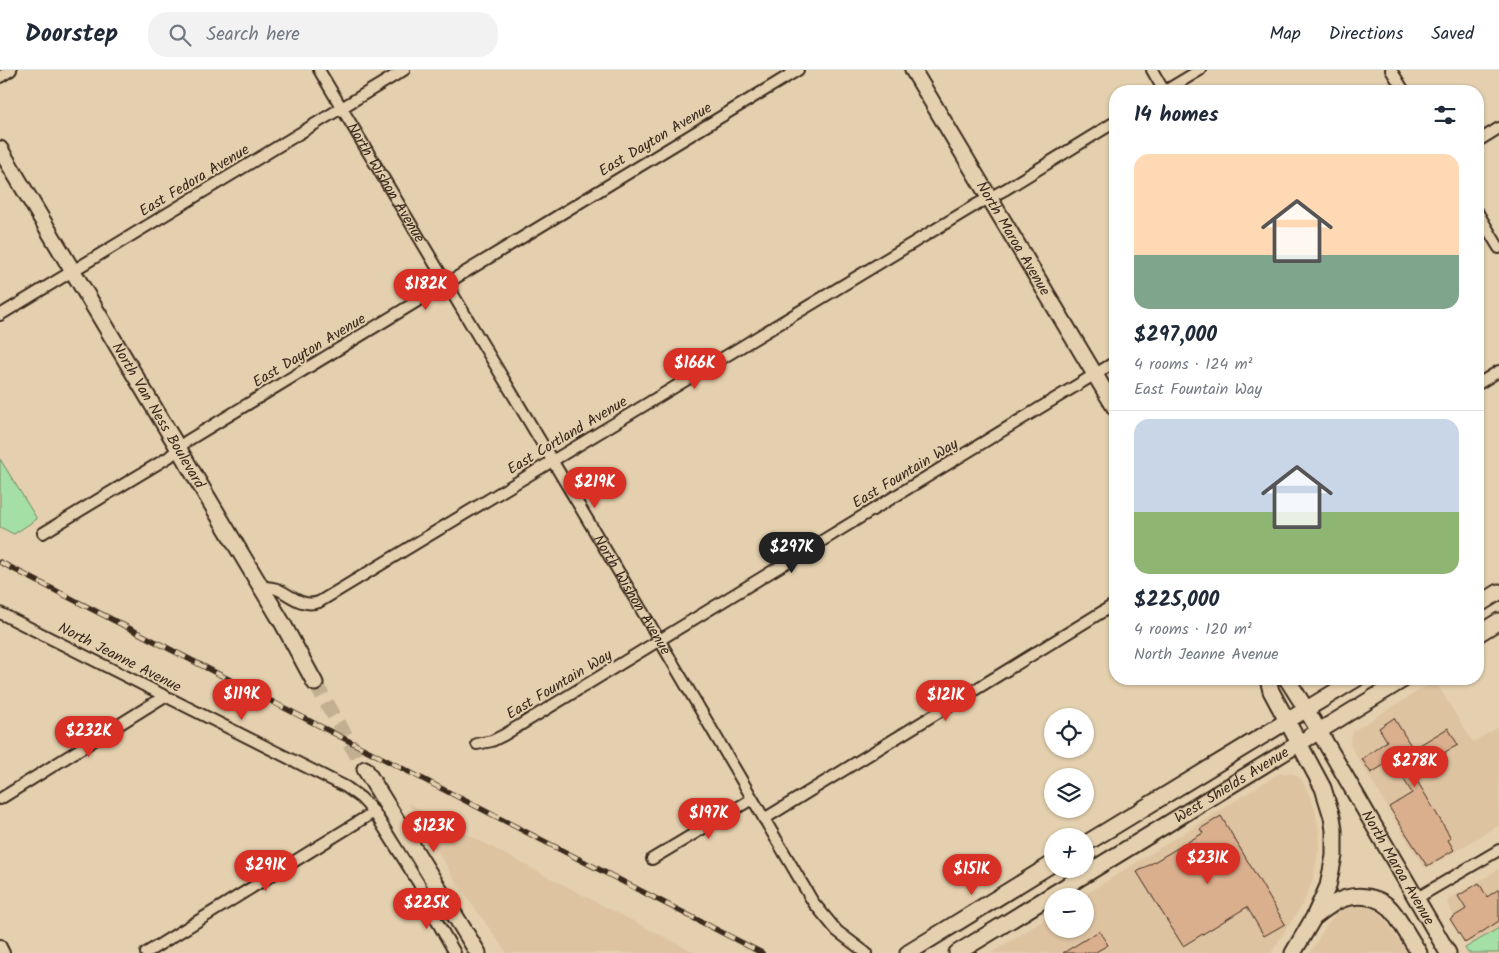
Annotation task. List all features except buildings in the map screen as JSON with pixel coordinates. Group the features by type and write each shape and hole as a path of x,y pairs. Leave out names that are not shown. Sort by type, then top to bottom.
{"main road":[{"name":"North Maroa Avenue","path":"913,70 1109,398"},
{"name":"North Van Ness Boulevard","path":"0,149 283,624 315,683"},
{"path":"1484,601 1499,592"},
{"path":"1484,630 1499,620"},
{"path":"1270,685 1299,744 1317,774 1332,817 1334,830 1334,856 1328,886 1314,917 1293,953"},
{"name":"North Maroa Avenue","path":"1291,685 1448,953"},
{"name":"West Shields Avenue","path":"1094,839 1346,685"},
{"name":"West Shields Avenue","path":"957,953 1394,685"},
{"path":"365,769 478,953"},
{"path":"908,953 1044,869"},
{"path":"1314,917 1333,904 1350,897 1366,896 1380,900 1393,912 1419,953"}],"street":[{"path":"0,77 11,70"},
{"name":"North Wishon Avenue","path":"319,70 660,640 813,902 837,931 866,953"},
{"name":"East Fedora Avenue","path":"0,315 404,70"},
{"name":"East Dayton Avenue","path":"43,533 169,457 196,436 798,70"},
{"path":"1152,70 1161,85"},
{"path":"1175,85 1200,70"},
{"path":"1391,70 1400,85"},
{"name":"East Cortland Avenue","path":"261,588 268,586 277,588 284,594 308,604 319,602 1109,126"},
{"path":"1484,137 1499,128"},
{"path":"1484,223 1499,248"},
{"name":"East Fountain Way","path":"477,744 492,741 504,735 1109,366"},
{"path":"1484,380 1499,370"},
{"path":"764,819 1109,608"},
{"name":"North Jeanne Avenue","path":"0,613 346,787 361,798 374,812 426,895 431,911 455,953"},
{"path":"0,799 165,696"},
{"path":"652,859 752,799"},
{"path":"146,953 374,812"},
{"path":"1417,898 1499,850"},
{"name":"North Jeanne Avenue","path":"426,895 458,920"},
{"path":"0,945 4,953"}],"shaded area":[{"path":"1428,685 1437,685 1473,742 1499,727 1499,825 1428,868 1423,866 1350,745 1353,731"},
{"path":"1278,774 1294,774 1301,779 1311,798 1316,814 1319,849 1312,882 1304,902 1271,953 991,953 1044,920 1044,938 1094,938 1094,889"},
{"path":"408,803 696,953 507,953 458,885"},
{"path":"1499,869 1499,928 1471,945 1447,902"},
{"path":"1356,906 1372,908 1382,915 1407,953 1310,953 1327,924 1336,914 1346,908"}],"green space":[{"path":"0,459 37,519 14,534 0,527"},
{"path":"1499,928 1499,953 1468,953 1465,948"}],"tunnel":[{"path":"315,683 365,769"}],"railway":[{"path":"0,562 762,953"}]}
